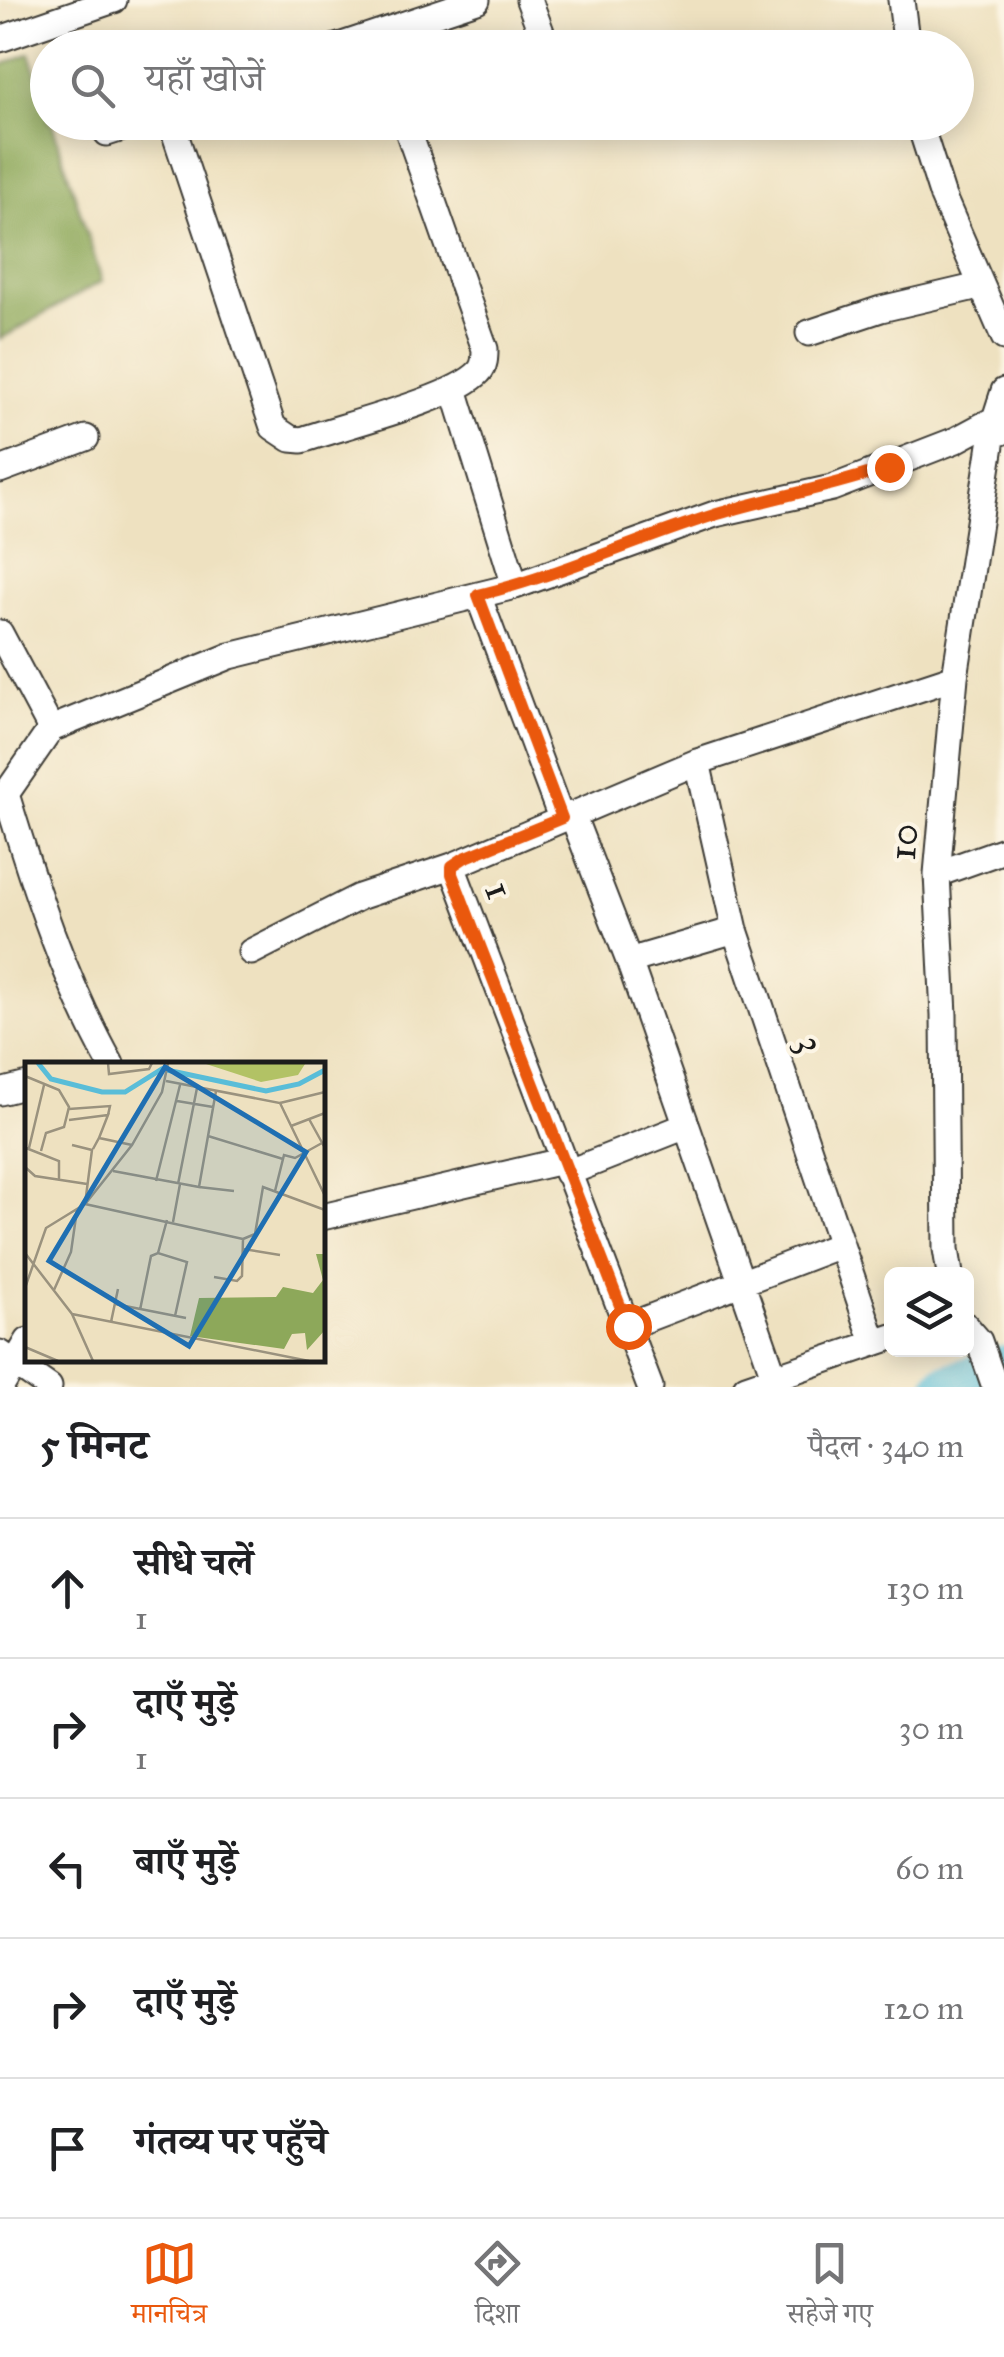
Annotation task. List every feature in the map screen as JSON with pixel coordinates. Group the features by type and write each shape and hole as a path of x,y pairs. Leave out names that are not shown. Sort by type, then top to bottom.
{"street":[{"path":"0,39 114,0"},
{"path":"400,30 477,0"},
{"path":"529,0 540,30"},
{"path":"901,0 905,30"},
{"path":"178,140 259,388 279,434 302,440 454,388 481,370 485,349 411,140"},
{"path":"926,140 979,286 1004,337"},
{"path":"809,333 881,309 979,286"},
{"path":"454,388 515,586"},
{"name":"10","path":"949,1267 937,874 956,677 1004,391"},
{"path":"109,1062 88,1024 40,899 6,794 51,729 230,656 515,586 715,514 832,488 956,440 1000,428"},
{"path":"0,470 86,438"},
{"path":"478,595 629,961 774,1376"},
{"path":"0,633 11,680 51,729"},
{"name":"1","path":"650,1387 452,866 697,762 956,677"},
{"name":"3","path":"697,762 735,930 840,1245 883,1340"},
{"path":"937,874 1004,850"},
{"path":"251,952 358,897 452,866"},
{"path":"629,961 735,930"},
{"path":"0,1092 25,1086"},
{"path":"325,1216 564,1167 686,1126"},
{"path":"628,1326 840,1245"},
{"path":"974,1336 996,1387"},
{"path":"746,1387 883,1340"},
{"path":"1,1387 15,1352 48,1387"}],"green space":[{"path":"30,53 30,140 57,140 102,281 0,339 0,66"}],"waterway":[{"path":"946,1387 1004,1368"}],"route":[{"path":"628,1326 452,874 452,866 464,858 562,818 478,595 591,562 715,514 832,488 889,467"}]}
